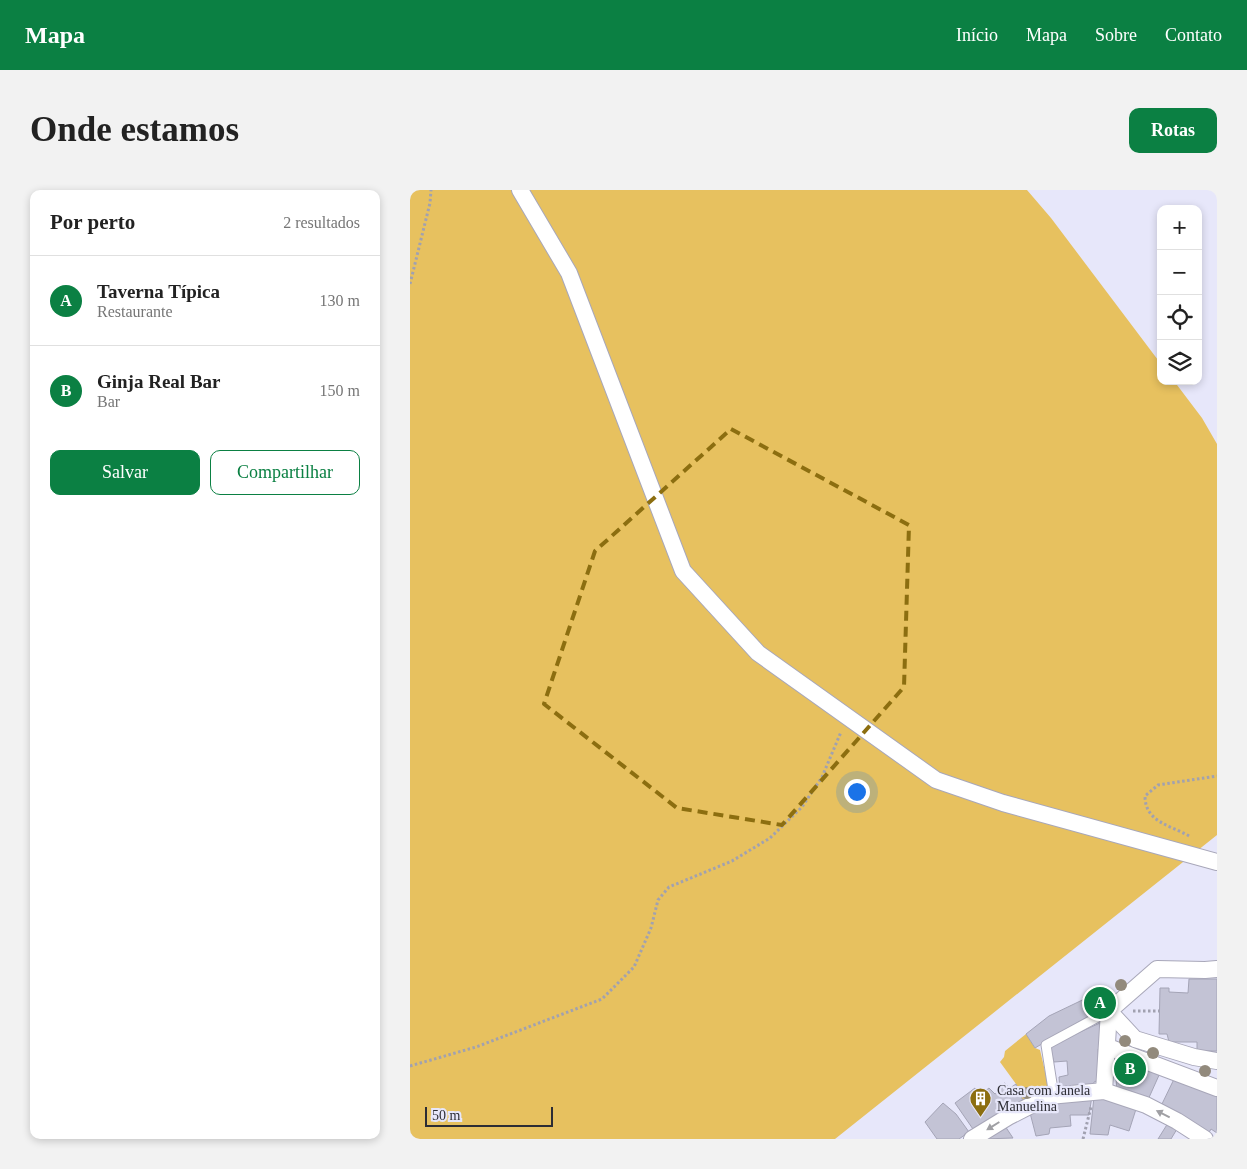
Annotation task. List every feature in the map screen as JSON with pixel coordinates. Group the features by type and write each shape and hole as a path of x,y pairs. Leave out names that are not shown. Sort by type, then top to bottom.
{"street":[{"path":"520,190 569,273 684,571 758,654 936,780 1002,803 1217,862"},
{"path":"1104,1091 1109,1011 1158,969 1217,969"},
{"path":"1109,1011 1135,1039 1194,1057 1217,1061"},
{"path":"1108,1047 1217,1088"},
{"path":"972,1139 1008,1117 1049,1096 1104,1091 1146,1105 1177,1121 1205,1139"}],"lane":[{"path":"1054,1096 1046,1045 1109,1011"}],"path":[{"path":"410,284 430,203 431,190"},
{"path":"410,1066 476,1047 602,999 634,967 651,928 658,900 669,887 732,861 770,838 802,807 822,776 838,737 849,718"},
{"path":"1191,838 1150,815 1145,806 1145,796 1158,785 1217,776"},
{"path":"1140,1011 1159,1011"},
{"path":"1083,1139 1088,1117"}],"highlighted area":[{"path":"731,429 909,525 904,687 782,825 677,808 544,704 595,551"}],"shaded area":[{"path":"410,190 1027,190 1051,218 1157,359 1157,385 1177,385 1202,418 1217,444 1217,835 835,1139 410,1139"},
{"path":"1026,1034 1035,1048 1040,1050 1049,1088 1023,1101 1016,1084 1000,1062 1004,1057 1005,1051"}],"building":[{"path":"1189,979 1217,979 1217,1051 1197,1051 1197,1042 1169,1042 1167,1034 1159,1034 1160,988 1169,988 1169,992 1188,993"},
{"path":"1097,993 1104,1007 1035,1048 1026,1034 1049,1016"},
{"path":"1100,1023 1103,1048 1098,1049 1099,1080 1094,1082 1093,1088 1060,1093 1059,1077 1068,1075 1067,1061 1054,1062 1049,1046"},
{"path":"1115,1062 1137,1064 1160,1073 1147,1102 1117,1093"},
{"path":"1175,1077 1217,1093 1217,1133 1211,1129 1207,1136 1161,1106"},
{"name":"Casa com Janela Manuelina","path":"1005,1083 1010,1088 1016,1084 1023,1101 975,1132 955,1103 975,1088 980,1095 989,1088 995,1094 1001,1090 998,1086"},
{"path":"1092,1096 1089,1115 1070,1115 1071,1126 1050,1128 1049,1134 1036,1136 1029,1109 1062,1097"},
{"path":"1094,1097 1107,1098 1137,1106 1129,1131 1110,1125 1108,1135 1090,1134"},
{"path":"943,1103 956,1114 969,1132 959,1139 937,1139 925,1122"},
{"path":"1003,1123 1013,1138 983,1139"},
{"path":"1168,1123 1177,1129 1171,1139 1158,1139"}],"place":[{"name":"Taverna Típica","path":"1100,1003"},
{"name":"Ginja Real Bar","path":"1130,1069"},
{"name":"Casa com Janela Manuelina","path":"981,1117"}]}
